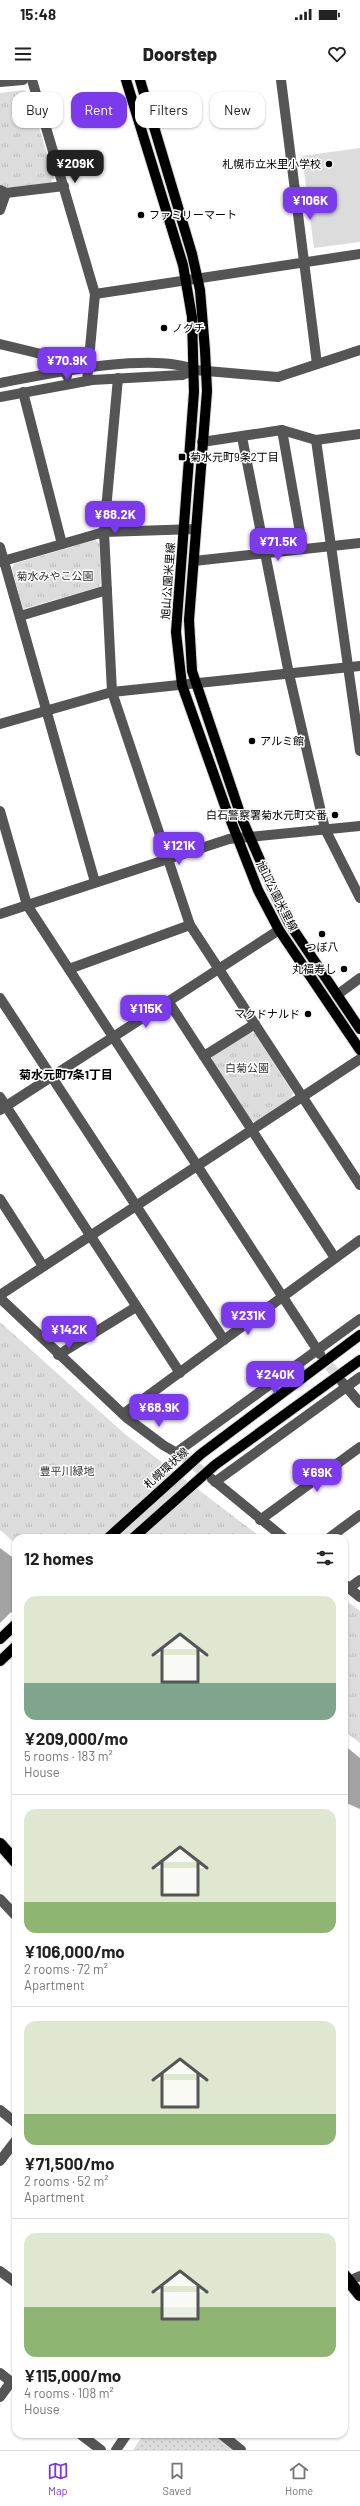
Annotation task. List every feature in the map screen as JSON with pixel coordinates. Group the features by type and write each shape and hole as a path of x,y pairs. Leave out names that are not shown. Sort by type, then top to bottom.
{"highway":[{"path":"0,1844 12,1858"},
{"path":"349,2279 360,2295"}],"main road":[{"name":"旭山公園米里線","path":"126,80 187,281 192,317 195,370 176,632 182,685 237,838 258,890 279,930 360,1050"},
{"name":"旭山公園米里線","path":"140,80 198,279 206,371 206,392 189,620 190,650 195,683 250,837 289,923 360,1029"},
{"name":"札幌環状線","path":"112,1534 201,1454 360,1335"},
{"path":"137,1534 215,1465 360,1360"},
{"path":"0,1639 12,1628"},
{"path":"0,1661 12,1650"}],"street":[{"path":"0,82 23,80"},
{"path":"32,80 95,294 87,381"},
{"path":"281,80 317,364"},
{"path":"0,210 3,192 64,186"},
{"path":"95,294 360,254"},
{"path":"0,344 66,360 67,384"},
{"path":"0,382 88,367 132,364 182,364 195,370 278,377 360,350"},
{"path":"0,397 87,381 182,375 195,370"},
{"path":"118,378 104,532 112,692 169,858 190,925 360,1185"},
{"path":"23,392 62,544"},
{"path":"202,442 282,430 316,440 360,434"},
{"path":"282,430 303,549"},
{"path":"242,437 290,674 325,829 360,898"},
{"path":"316,440 346,668 360,751"},
{"path":"2,561 104,532 196,529"},
{"path":"194,561 360,543"},
{"path":"0,547 2,561 20,616 95,882"},
{"path":"20,616 107,590"},
{"path":"0,724 112,692 360,666"},
{"path":"0,811 27,905 319,1352"},
{"path":"0,914 229,839 360,826"},
{"path":"69,969 190,925"},
{"path":"3,1108 279,930"},
{"path":"337,995 360,978"},
{"path":"0,998 224,1340"},
{"path":"168,1001 335,1258"},
{"path":"204,1056 255,1024"},
{"path":"360,1059 43,1266 0,1296 58,1355 123,1414 163,1445 180,1454 319,1352 360,1319"},
{"path":"0,1097 3,1108 90,1236 180,1373"},
{"path":"0,1199 43,1266"},
{"path":"123,1414 360,1240"},
{"path":"58,1355 136,1307"},
{"path":"279,1534 214,1481 344,1385 360,1377"},
{"path":"344,1385 360,1403"},
{"path":"260,1520 360,1447"},
{"path":"334,1534 360,1515"},
{"path":"348,1586 360,1580"},
{"path":"348,1587 360,1597"},
{"path":"0,1899 12,1912"},
{"path":"0,2110 12,2119"},
{"path":"0,2161 12,2145"},
{"path":"0,2271 12,2280"},
{"path":"0,2374 12,2383"},
{"path":"0,2397 12,2386"},
{"path":"85,2438 101,2450"},
{"path":"116,2450 124,2438"},
{"path":"226,2438 241,2450"}],"green space":[{"path":"24,90 26,92 12,92 12,128 39,128 54,177 50,184 5,188 0,186 0,93"},
{"path":"360,148 360,242 314,248 302,156"},
{"name":"菊水みやこ公園","path":"95,540 99,543 101,583 99,587 23,609 12,568 14,564"},
{"name":"白菊公園","path":"250,1032 255,1033 293,1093 292,1099 256,1122 252,1121 212,1060 212,1057"},
{"name":"豊平川緑地","path":"0,1322 126,1435 257,1534 12,1534 12,1540 0,1530"},
{"path":"348,1602 360,1611 360,1743 348,1734"},
{"path":"141,2438 219,2438 235,2450 133,2450"}],"shaded area":[{"path":"0,1548 12,1557 12,1613 0,1623"},
{"path":"348,1748 360,1758 360,1809 348,1804"}],"tunnel":[{"path":"320,1354 342,1382"},
{"path":"182,1456 212,1479"}],"place":[{"name":"札幌市立米里小学校","path":"329,164"},
{"name":"ファミリーマート","path":"141,215"},
{"name":"ノグチ","path":"164,328"},
{"name":"菊水元町9条2丁目","path":"182,457"},
{"name":"アルミ館","path":"252,741"},
{"name":"白石警察署菊水元町交番","path":"335,815"},
{"name":"つぼ八","path":"322,934"},
{"name":"丸福寿し","path":"344,969"},
{"name":"マクドナルド","path":"308,1014"}],"district":[{"name":"菊水元町7条1丁目","path":"66,1075"}]}
